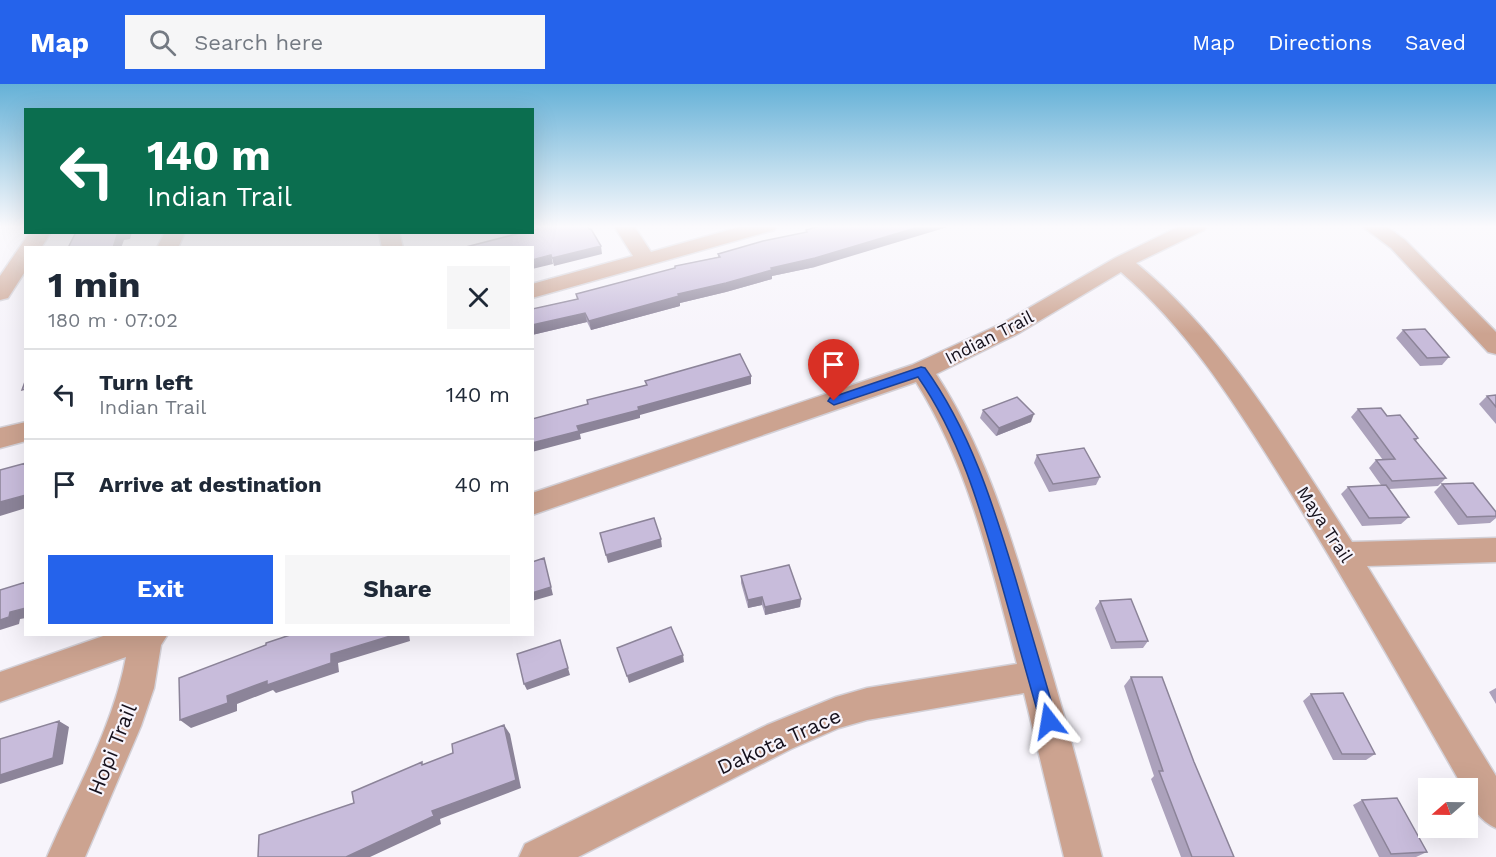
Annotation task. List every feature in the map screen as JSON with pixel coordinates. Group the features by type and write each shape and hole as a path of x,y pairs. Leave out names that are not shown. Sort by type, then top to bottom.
{"street":[{"path":"0,293 20,262"},
{"path":"534,290 638,262"},
{"name":"Indian Trail","path":"534,503 921,371 1011,328 1122,262"},
{"name":"Maya Trail","path":"1122,262 1157,291 1191,329 1239,392 1346,554 1496,810"},
{"path":"1415,262 1496,346"},
{"path":"921,371 938,395 968,458 987,507 1037,676 1083,857"},
{"path":"0,438 24,432"},
{"path":"1346,554 1496,550"},
{"path":"0,687 149,636"},
{"name":"Hopi Trail","path":"66,857 124,726 149,636"},
{"name":"Dakota Trace","path":"538,857 779,737 836,713 867,704 1037,676"}],"building":[{"path":"695,262 797,262 589,321 585,313 534,325 534,309 578,299 576,294 675,268 675,266"},
{"path":"1425,329 1449,357 1427,358 1403,330"},
{"path":"740,354 751,376 638,407 639,410 577,426 579,431 534,442 534,418 588,404 587,400 647,385 645,381"},
{"path":"1496,395 1496,407 1487,396"},
{"path":"1017,397 1034,414 999,428 983,410"},
{"path":"1381,408 1387,416 1400,415 1418,438 1414,439 1446,478 1392,481 1376,460 1395,459 1358,409"},
{"path":"1084,448 1100,477 1053,484 1037,455"},
{"path":"24,464 24,496 0,502 0,470"},
{"path":"1473,483 1496,512 1496,516 1467,517 1442,484"},
{"path":"1386,485 1409,517 1369,518 1348,487"},
{"path":"654,518 661,539 606,555 600,533"},
{"path":"544,558 551,587 534,592 534,561"},
{"path":"789,565 801,599 765,607 762,597 748,600 741,576"},
{"path":"24,583 24,608 10,612 9,617 0,620 0,590"},
{"path":"1131,599 1148,641 1116,642 1100,601"},
{"path":"671,627 683,655 627,676 617,648"},
{"path":"287,636 390,636 331,654 331,663 267,685 267,681 227,696 228,703 180,720 179,678 266,645 266,643"},
{"path":"560,640 568,668 524,684 517,654"},
{"path":"1131,677 1162,677 1194,762 1234,857 1192,857 1159,771 1163,771"},
{"path":"1343,693 1375,754 1342,754 1311,694"},
{"path":"59,721 53,758 0,775 0,739"},
{"path":"504,725 516,780 432,811 434,816 346,857 258,857 259,835 354,803 352,792 422,762 422,765 453,753 452,744"},
{"path":"1397,798 1427,852 1391,854 1362,800"}],"route":[{"path":"834,401 921,371 938,395 968,458 987,507 1049,721"}]}
